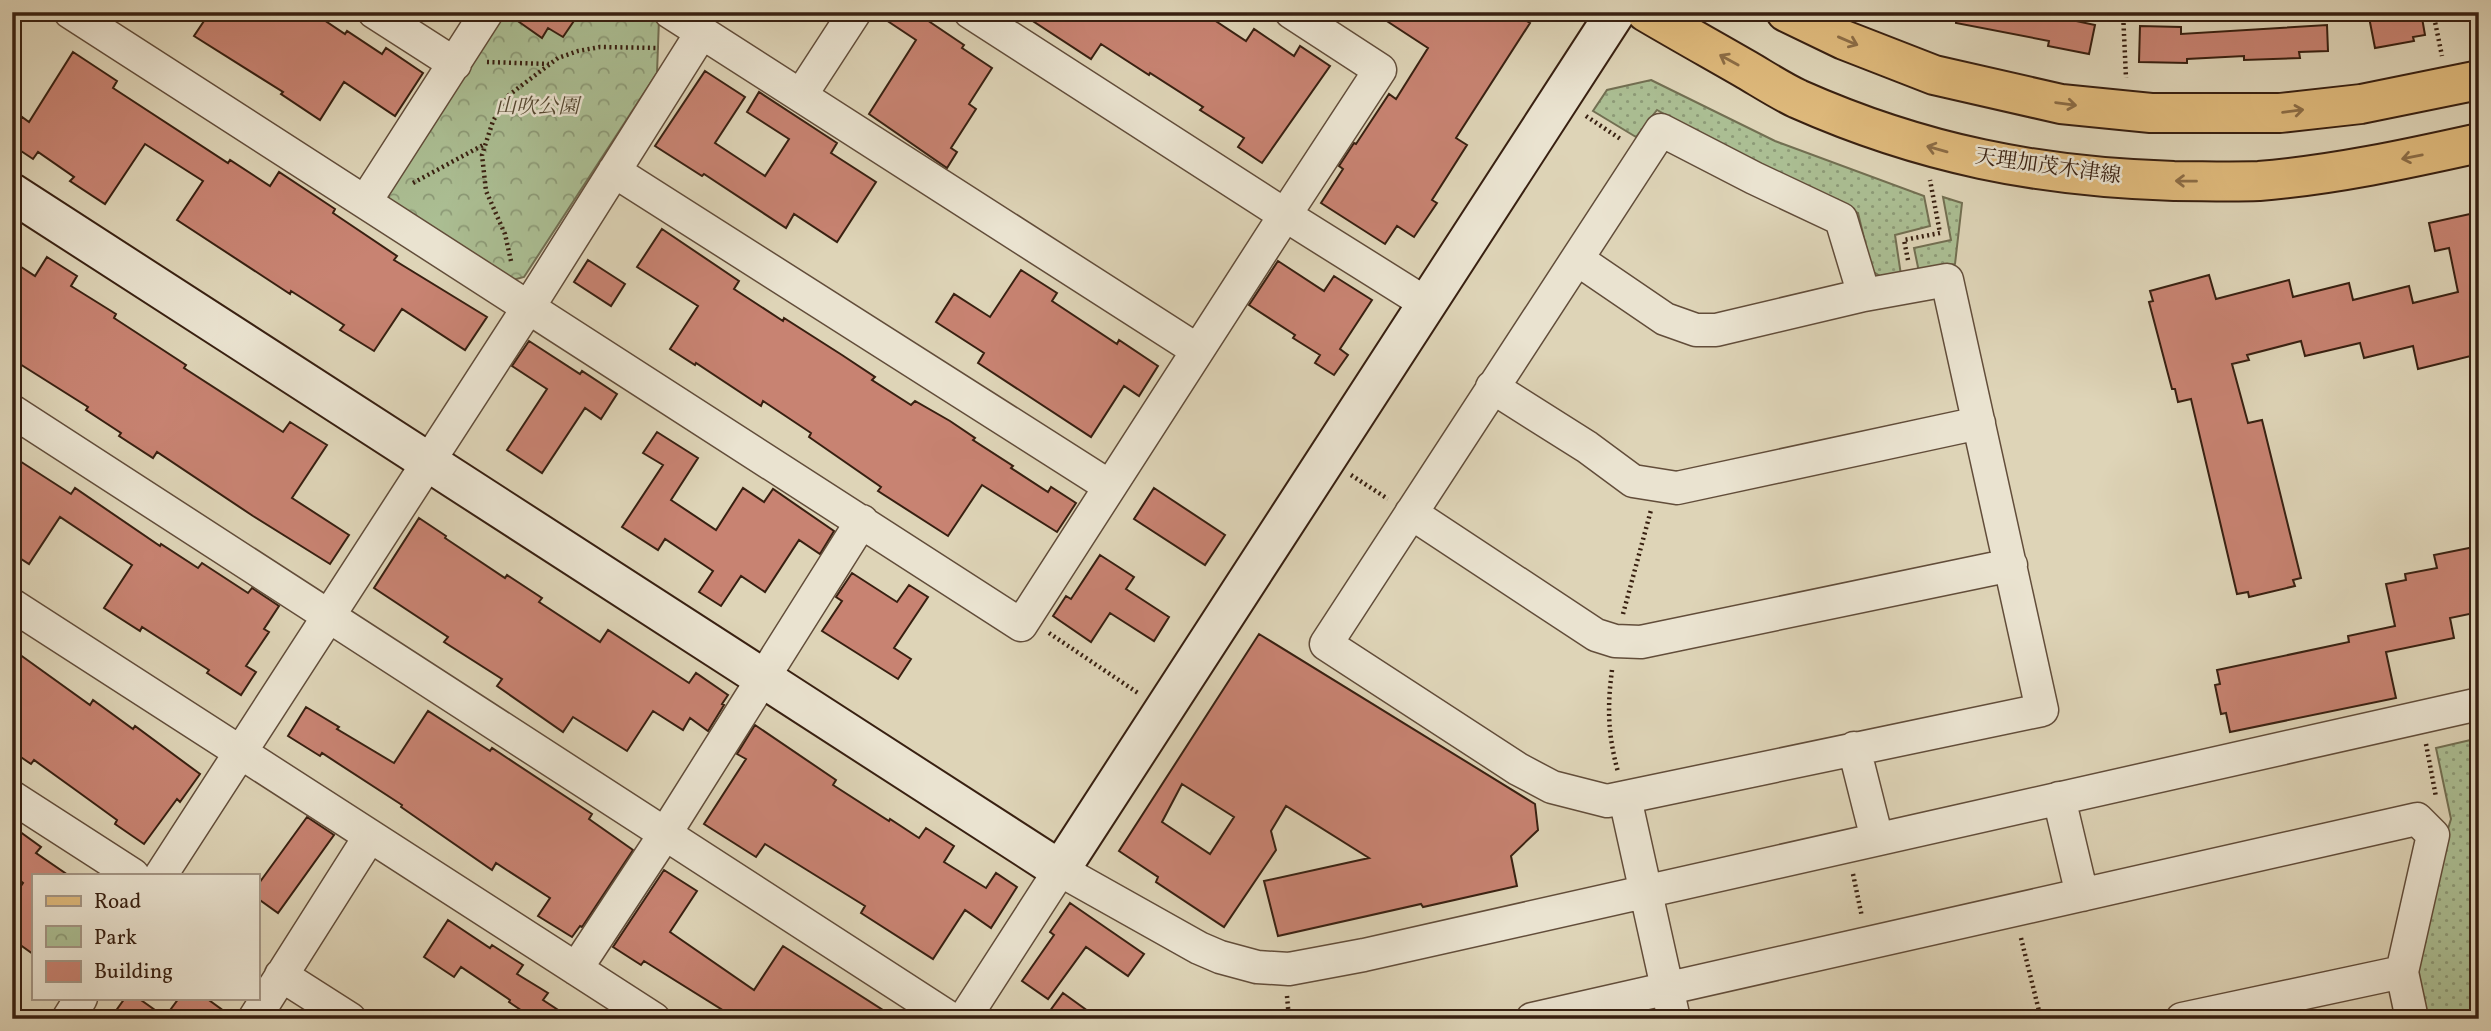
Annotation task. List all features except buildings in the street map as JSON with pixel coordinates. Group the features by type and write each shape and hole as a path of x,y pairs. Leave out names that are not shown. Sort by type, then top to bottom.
{"main road":[{"name":"天理加茂木津線","path":"1646,12 1797,98 1900,138 1945,151 2039,170 2088,177 2258,181 2311,175 2479,143"},
{"path":"1786,12 1844,40 1934,75 2061,103 2151,113 2280,113 2361,103 2479,80"}],"street":[{"path":"70,12 1021,625 1380,70 1291,12"},
{"path":"374,12 455,64"},
{"path":"365,202 487,12"},
{"path":"801,95 855,12"},
{"path":"970,12 1427,304"},
{"path":"964,1019 1616,12"},
{"path":"673,13 1197,350"},
{"path":"163,874 528,308 702,32"},
{"path":"1577,259 1665,319 1696,330 1717,330 1864,295 1947,280 2042,710 1607,801 1552,787 1518,769 1326,644 1661,130 1841,219 1864,295"},
{"path":"614,171 1109,486"},
{"path":"12,193 1060,870 1199,948 1257,967 1304,967 1364,955 2479,704"},
{"path":"1492,387 1587,447 1633,481 1677,488 1979,423"},
{"path":"12,411 951,1019"},
{"path":"1411,513 1596,635 1615,641 1641,642 2011,565"},
{"path":"576,969 665,834 862,521"},
{"path":"12,605 654,1019"},
{"path":"1854,748 1877,839"},
{"path":"12,797 131,874"},
{"path":"1625,798 1674,1019"},
{"path":"2059,798 2082,895"},
{"path":"1532,1019 2417,819 2433,835 2402,972 2412,1019"},
{"path":"254,1019 370,836"},
{"path":"2182,1019 2402,972"},
{"path":"281,975 350,1019"},
{"path":"68,1019 80,1000"}],"path":[{"path":"2123,12 2126,81"},
{"path":"2433,12 2442,57"},
{"path":"511,261 505,234 486,191 482,155 493,121 509,95 550,64 578,51 600,47 663,48 684,60"},
{"path":"455,64 474,61 550,64"},
{"path":"1579,112 1644,155"},
{"path":"365,202 394,194 486,144"},
{"path":"1914,286 1904,240 1940,233 1929,179"},
{"path":"1345,471 1411,513"},
{"path":"1025,617 1141,695"},
{"path":"2424,736 2438,803 2425,826"},
{"path":"1850,863 1868,943"},
{"path":"2015,910 2041,1019"},
{"path":"1286,988 1289,1019"}],"green space":[{"name":"山吹公園","path":"501,12 648,12 659,19 657,73 524,277 509,281 390,204 387,189"},
{"path":"1651,80 1775,141 1924,196 1930,226 1895,235 1901,275 1885,279 1872,271 1858,213 1783,180 1657,110 1636,137 1593,111 1607,90"},
{"path":"1943,197 1962,203 1955,264 1919,272 1914,248 1951,240"},
{"path":"2479,738 2479,1019 2419,1019 2409,956 2451,819 2436,748"}]}
